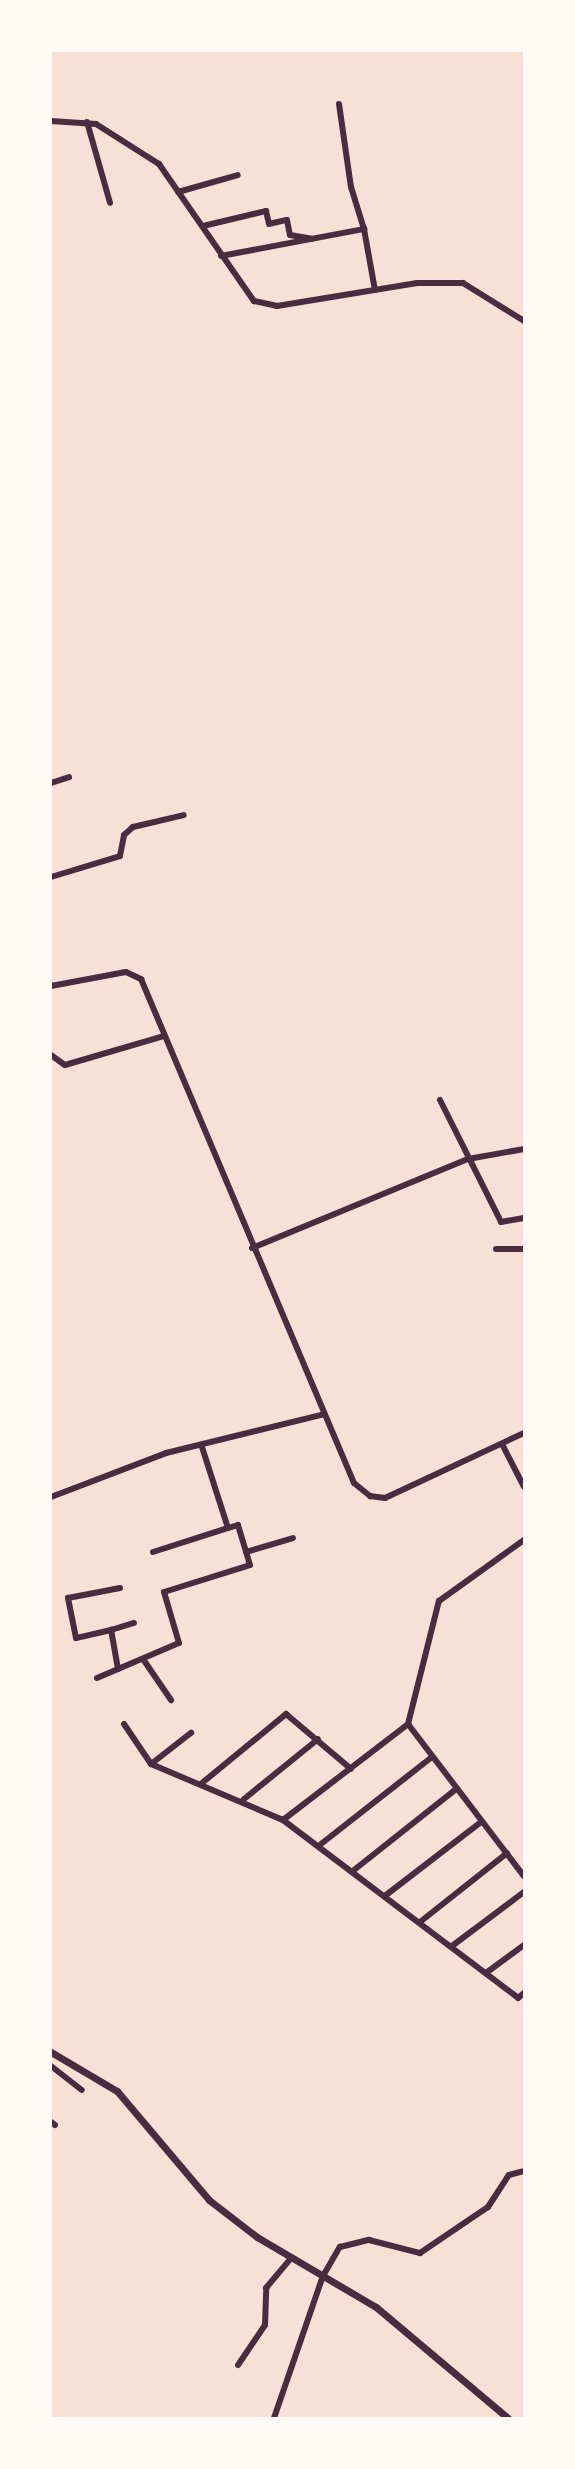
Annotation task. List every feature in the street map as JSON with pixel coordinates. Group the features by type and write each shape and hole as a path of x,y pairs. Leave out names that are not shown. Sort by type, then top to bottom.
{"street":[{"path":"339,104 351,187 364,229 375,290"},
{"path":"51,121 86,122 159,164 254,301 277,306 375,290 463,283 524,321"},
{"path":"86,122 110,203"},
{"path":"178,191 238,175"},
{"path":"203,226 266,211 269,224 287,220 290,235 312,239"},
{"path":"221,256 364,229"},
{"path":"51,783 69,777"},
{"path":"51,877 120,856 124,835 134,827 184,815"},
{"path":"51,986 133,974 141,979 161,1037 321,1415 354,1483 376,1498 524,1433"},
{"path":"51,1055 65,1065 161,1037"},
{"path":"440,1100 501,1222 524,1218"},
{"path":"252,1248 468,1159 524,1149"},
{"path":"496,1249 524,1249"},
{"path":"51,1497 152,1457 202,1447 321,1415"},
{"path":"502,1444 524,1487"},
{"path":"202,1447 228,1528"},
{"path":"97,1678 179,1643 164,1592 250,1565 238,1525 153,1552"},
{"path":"246,1552 293,1538"},
{"path":"283,1820 408,1724 439,1601 524,1541"},
{"path":"120,1588 68,1598 76,1638 134,1623"},
{"path":"111,1630 118,1669"},
{"path":"143,1659 172,1700"},
{"path":"202,1783 286,1714 351,1769"},
{"path":"124,1724 151,1763 244,1800 283,1820 321,1844 518,1998 524,1993"},
{"path":"408,1724 455,1790 524,1876"},
{"path":"151,1763 191,1733"},
{"path":"244,1800 318,1739"},
{"path":"321,1844 432,1756"},
{"path":"354,1870 455,1790"},
{"path":"387,1895 481,1822"},
{"path":"420,1922 507,1853"},
{"path":"452,1946 524,1892"},
{"path":"486,1973 524,1945"},
{"path":"51,2052 117,2091 209,2200 290,2259 376,2307 508,2418"},
{"path":"51,2066 82,2090"},
{"path":"274,2418 323,2276 341,2247 352,2241 407,2253 437,2246 488,2207 509,2175 524,2171"},
{"path":"238,2365 265,2325 266,2288 290,2259"}]}
